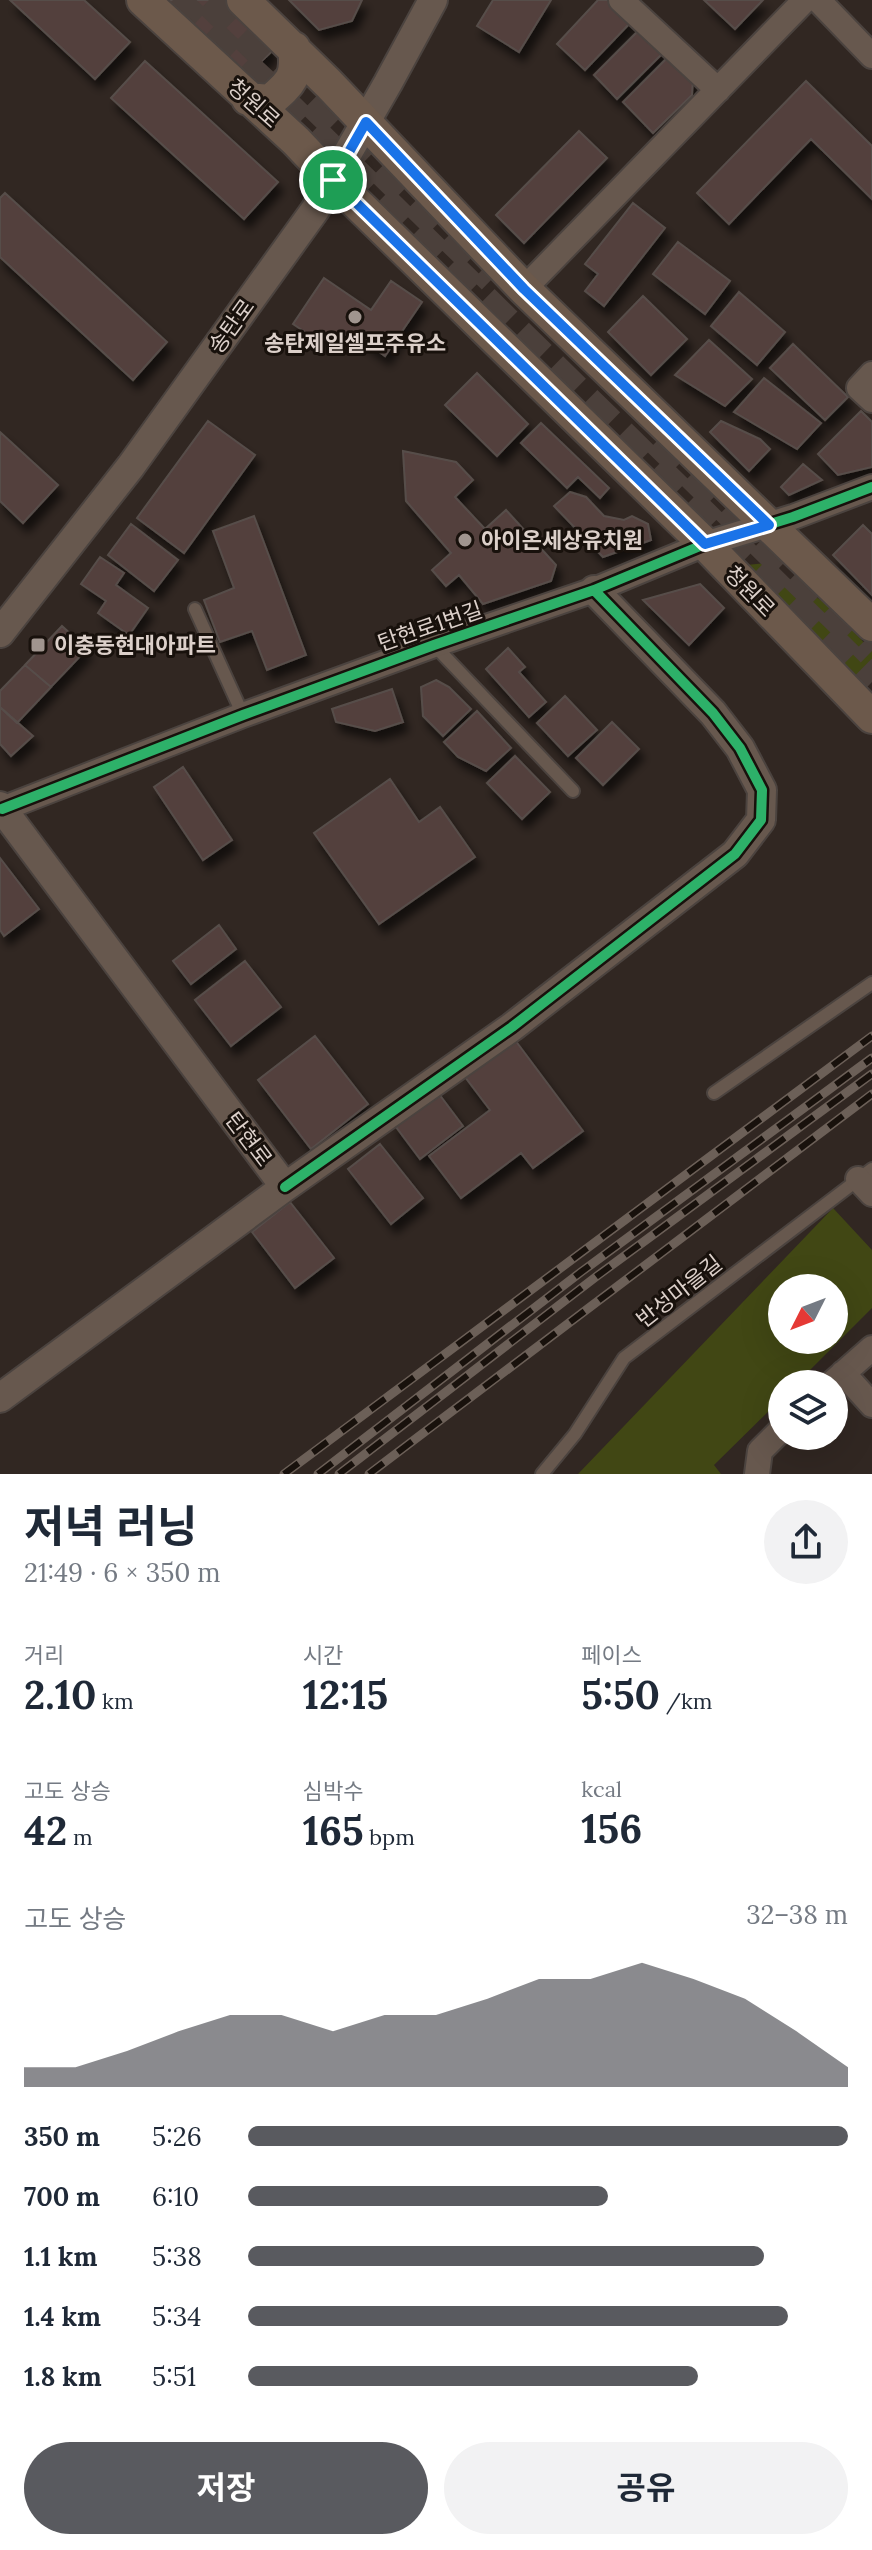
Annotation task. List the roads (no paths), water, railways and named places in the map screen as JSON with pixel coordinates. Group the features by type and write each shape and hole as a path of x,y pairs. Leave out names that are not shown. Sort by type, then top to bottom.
{"main road":[{"name":"청원로","path":"143,0 296,141 859,695 872,717"},
{"path":"243,0 366,122 524,289 872,625"},
{"path":"248,99 270,101 285,88 297,68 294,48"}],"street":[{"name":"송탄로","path":"0,633 131,466 315,210 433,0"},
{"path":"621,0 718,90"},
{"path":"524,289 805,0"},
{"path":"818,0 872,56"},
{"path":"872,374 859,388 872,400"},
{"name":"탄현로1번길","path":"1,807 434,645 594,590 705,544 769,525 872,487"},
{"path":"285,1187 536,1009 735,854 761,820 762,790 740,748 713,713 594,590"},
{"name":"탄현로","path":"0,1398 285,1187 1,807"},
{"path":"846,1370 872,1348"},
{"path":"848,1386 872,1405"},
{"path":"757,1474 760,1451 768,1443"}],"lane":[{"path":"195,609 243,715"},
{"path":"434,645 573,791"},
{"path":"714,1093 872,983"},
{"name":"반성마을길","path":"542,1474 575,1434 624,1358 867,1180"}],"tunnel":[{"path":"173,0 264,85 872,682"},
{"path":"209,0 493,278"},
{"path":"658,440 872,651"}],"railway":[{"path":"284,1474 872,1036"},
{"path":"318,1474 581,1272 872,1058"},
{"path":"339,1474 597,1276 872,1074"},
{"path":"369,1474 872,1094"}],"place":[{"name":"송탄제일셀프주유소","path":"355,317"},
{"name":"아이온세상유치원","path":"465,540"},
{"name":"이충동현대아파트","path":"38,645"}]}
